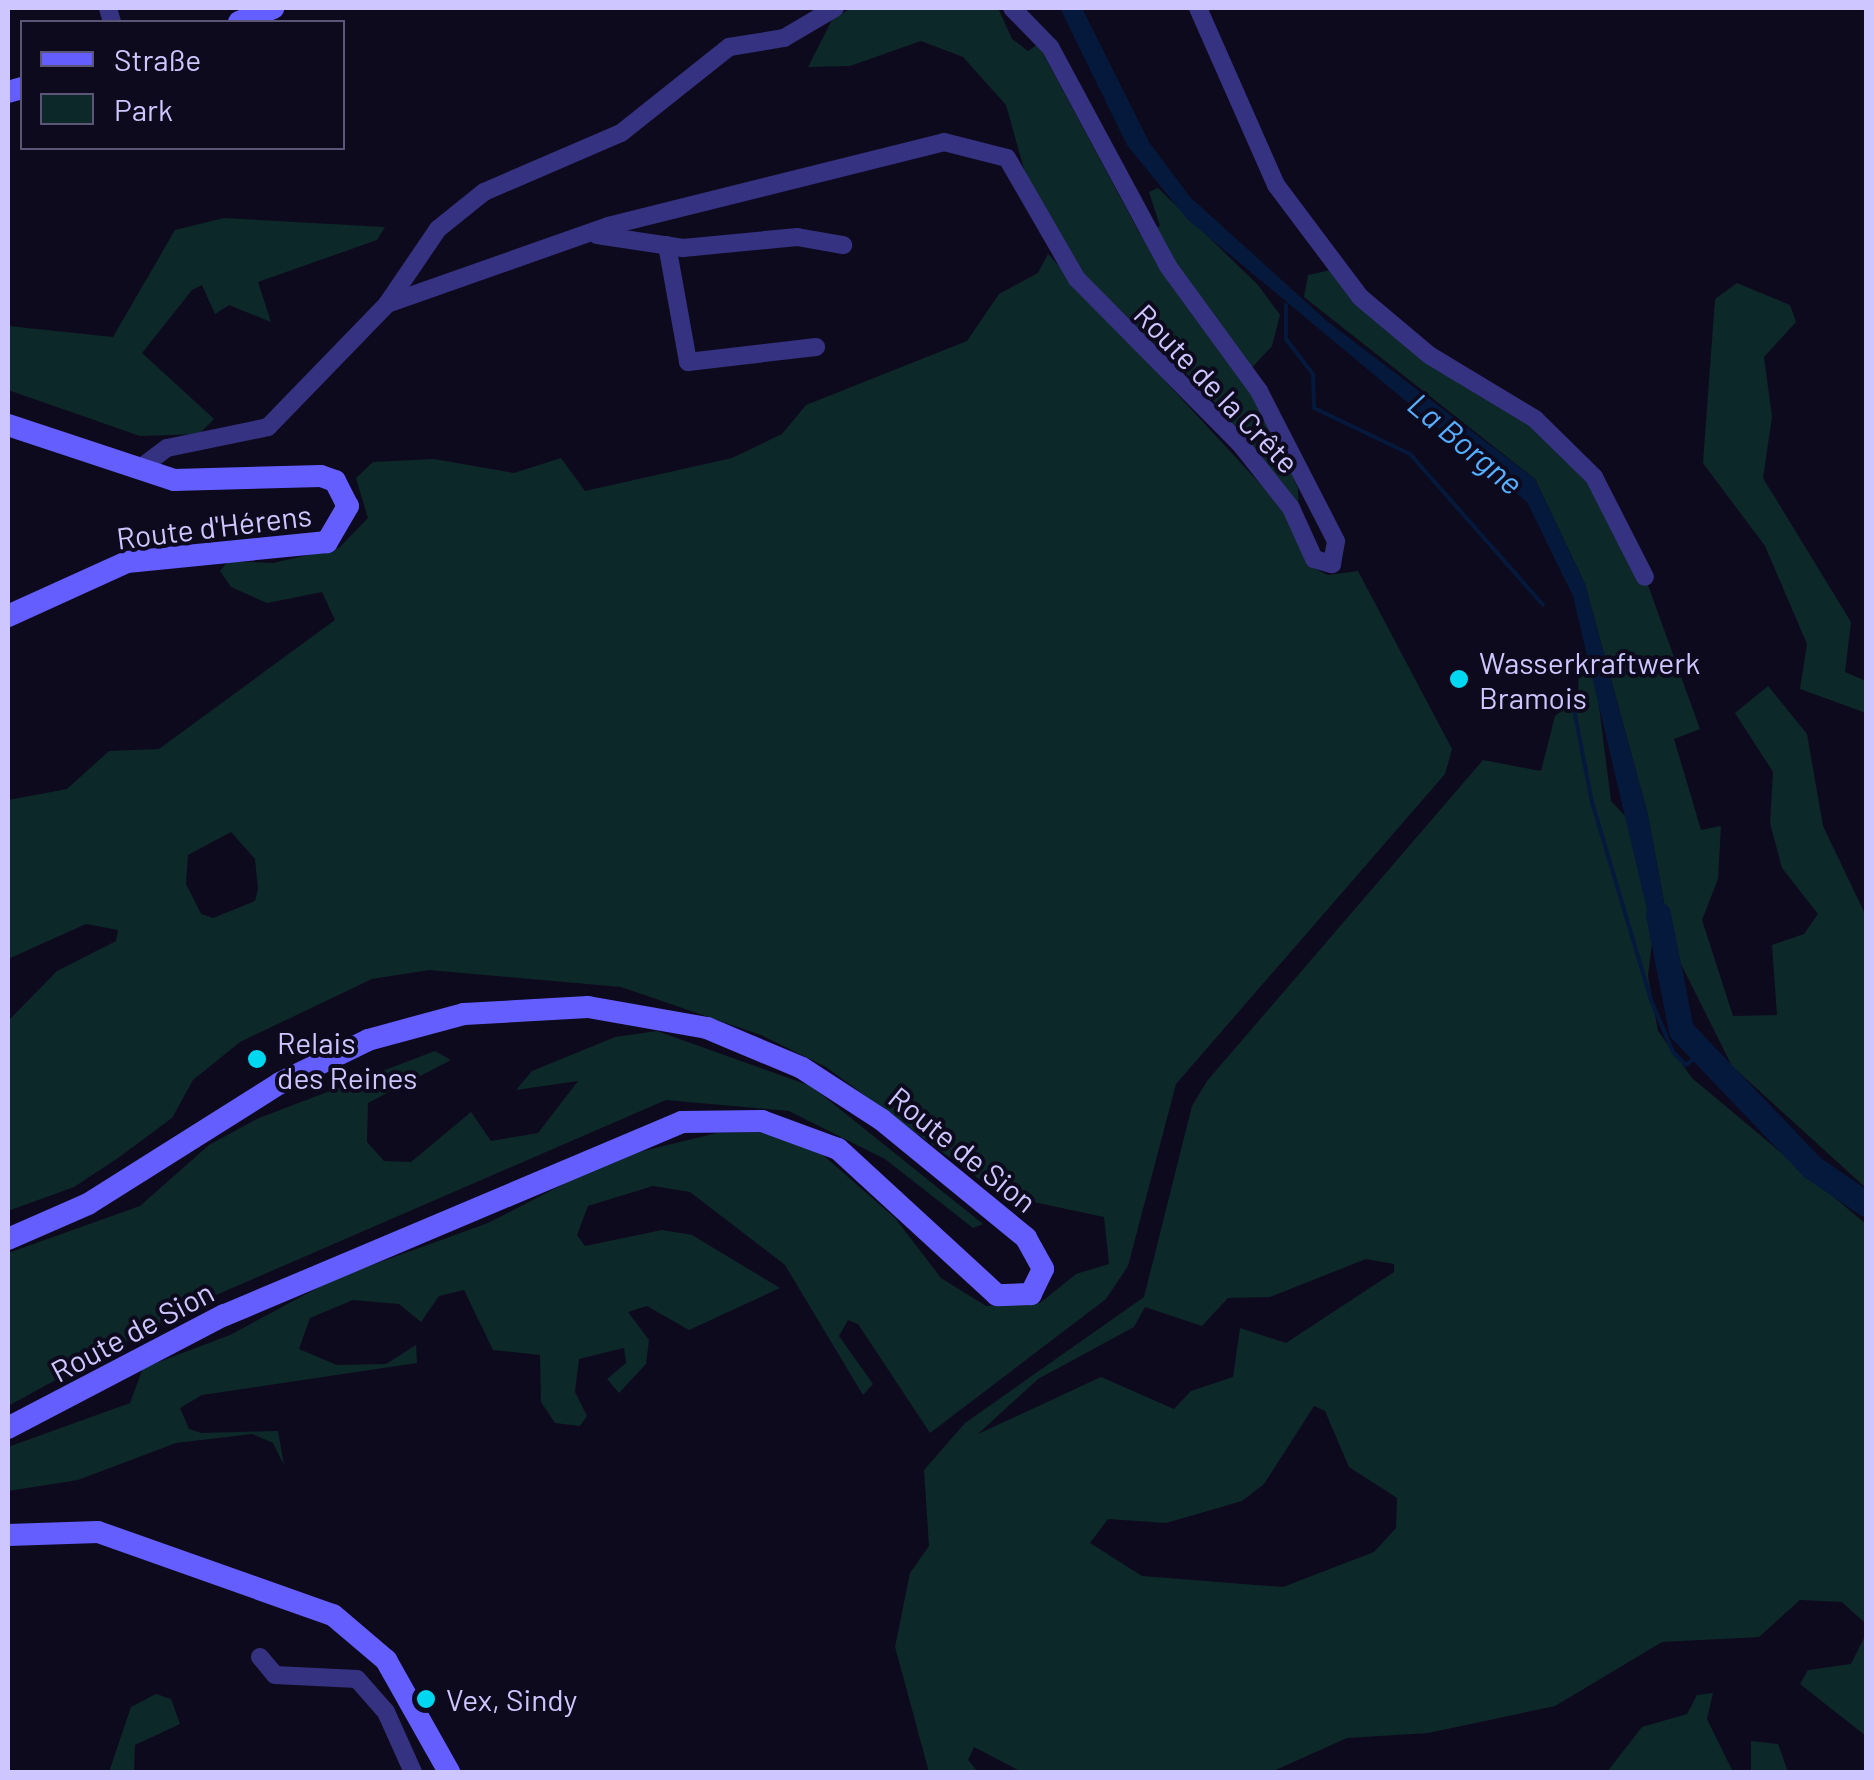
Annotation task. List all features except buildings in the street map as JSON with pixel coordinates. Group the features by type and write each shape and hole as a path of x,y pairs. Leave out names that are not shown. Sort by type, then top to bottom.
{"main road":[{"path":"244,20 273,8"},
{"name":"Route d'Hérens","path":"8,425 139,469 200,483 321,476 346,494 346,521 313,546 128,562 8,616"},
{"name":"Route de Sion","path":"8,1239 108,1192 331,1056 417,1024 525,1006 640,1012 717,1031 802,1068 882,1120 1033,1245 1042,1278 1022,1298 989,1291 859,1164 811,1136 751,1120 682,1122 224,1315 8,1428"},
{"path":"8,1534 98,1532 334,1614 386,1660 448,1772"}],"street":[{"path":"387,304 438,229 484,192 621,133 729,47 784,38 835,8"},
{"name":"Route de la Crête","path":"139,469 167,448 268,427 387,304 591,234 919,144 1002,154 1077,279 1241,445 1291,508 1314,559 1332,564 1336,541 1259,391 1168,266 1050,47 1012,8"},
{"path":"1198,8 1276,185 1360,297 1429,355 1536,419 1594,477 1645,577"},
{"name":"Route de la Crête","path":"591,234 667,245 797,237 843,246"},
{"path":"667,245 688,362 816,347"},
{"path":"260,1657 275,1675 357,1679 386,1712 412,1772"}],"green space":[{"path":"852,8 998,8 1012,39 1028,51 1038,44 1140,234 1160,226 1149,192 1158,188 1258,285 1280,315 1272,346 1246,374 1298,488 1299,522 1210,396 1082,274 1027,180 1006,105 963,57 921,41 850,66 808,67 833,18"},
{"path":"224,218 385,227 377,240 258,282 271,322 229,305 215,314 202,285 192,290 142,353 214,419 199,434 140,436 8,390 8,326 113,337 175,230"},
{"path":"1048,254 1286,512 1307,565 1328,575 1358,571 1452,749 1445,774 1176,1084 1128,1266 1106,1299 930,1433 858,1324 848,1320 839,1336 873,1384 863,1395 785,1265 690,1192 653,1186 588,1206 577,1235 585,1246 662,1230 692,1235 780,1288 689,1330 647,1306 628,1312 649,1340 646,1364 619,1393 607,1379 626,1363 624,1348 579,1359 575,1392 587,1416 580,1426 555,1423 541,1402 540,1355 493,1350 464,1290 439,1296 421,1322 399,1304 353,1300 310,1318 299,1349 337,1365 386,1364 416,1345 417,1363 202,1395 180,1408 189,1429 201,1433 278,1431 284,1465 273,1443 252,1434 176,1443 78,1480 8,1491 8,1447 130,1403 143,1368 230,1335 336,1278 488,1223 614,1158 717,1133 767,1132 823,1155 895,1218 941,1278 986,1306 1040,1303 1076,1274 1109,1264 1104,1217 1001,1195 826,1067 761,1035 621,987 429,970 372,979 240,1042 193,1080 172,1118 118,1158 74,1187 8,1211 8,1021 57,971 116,941 118,930 86,924 8,959 8,800 67,789 109,751 159,749 335,620 322,592 267,603 231,587 220,571 228,561 273,563 339,548 368,518 356,478 373,462 434,459 514,473 561,458 585,491 732,458 782,434 806,405 967,341 999,294 1038,273","holes":["231,832 255,859 255,901 213,918 201,914 186,884 188,855"]},
{"path":"1340,268 1382,319 1500,391 1582,471 1645,577 1700,729 1674,739 1701,830 1721,826 1718,879 1702,920 1733,1016 1777,1015 1772,945 1804,934 1818,914 1782,868 1770,823 1773,772 1735,713 1768,686 1807,734 1823,826 1866,916 1866,1188 1732,1066 1672,946 1648,815 1585,584 1535,479 1304,297 1308,275"},
{"path":"1737,283 1790,305 1796,322 1764,357 1772,417 1763,478 1851,622 1845,672 1866,681 1866,713 1800,689 1807,644 1765,546 1703,463 1715,299"},
{"path":"1579,667 1594,667 1611,801 1630,821 1654,925 1648,976 1658,1031 1692,1078 1866,1224 1866,1624 1842,1602 1800,1600 1759,1637 1662,1642 1555,1706 1428,1733 1347,1738 1271,1772 1022,1772 974,1747 968,1760 978,1772 929,1772 895,1647 910,1573 929,1546 924,1470 965,1423 1144,1297 1192,1106 1207,1081 1483,760 1541,771 1555,716 1578,695","holes":["1366,1259 1394,1264 1394,1272 1286,1343 1240,1328 1233,1377 1191,1391 1174,1409 1101,1377 978,1434 1038,1379 1134,1327 1145,1307 1202,1326 1228,1298 1270,1297","1314,1406 1325,1411 1349,1467 1397,1498 1396,1528 1374,1552 1283,1587 1142,1576 1090,1543 1108,1519 1166,1523 1242,1501 1264,1484"]},
{"path":"657,1031 811,1086 983,1224 973,1228 885,1159 789,1111 666,1100 193,1305 8,1406 8,1253 140,1206 209,1145 259,1118 435,1051 451,1060 368,1103 367,1142 384,1161 411,1162 471,1112 491,1141 538,1133 578,1081 516,1090 532,1071 615,1037"},
{"path":"1866,1634 1866,1736 1800,1684 1808,1670 1851,1664"},
{"path":"1713,1693 1707,1719 1733,1772 1607,1772 1642,1727 1687,1714 1697,1695"},
{"path":"156,1694 171,1699 180,1724 135,1745 134,1772 109,1772 131,1707"},
{"path":"1751,1741 1778,1744 1788,1772 1751,1772"}],"water":[{"path":"1060,8 1082,8 1149,142 1190,197 1328,322 1535,479 1585,584 1648,815 1672,946 1656,948 1573,596 1527,502 1187,219 1127,145"}],"waterway":[{"path":"1286,305 1286,339 1313,374 1314,408 1410,454 1543,605"},
{"path":"1570,689 1592,802 1651,1000 1673,1052 1686,1065 1702,1052"},
{"name":"La Borgne","path":"1658,914 1681,1030 1812,1167 1866,1204"}],"place":[{"name":"Wasserkraftwerk Bramois","path":"1459,679"},
{"name":"Relais des Reines","path":"257,1059"},
{"name":"Vex, Sindy","path":"426,1699"}]}
